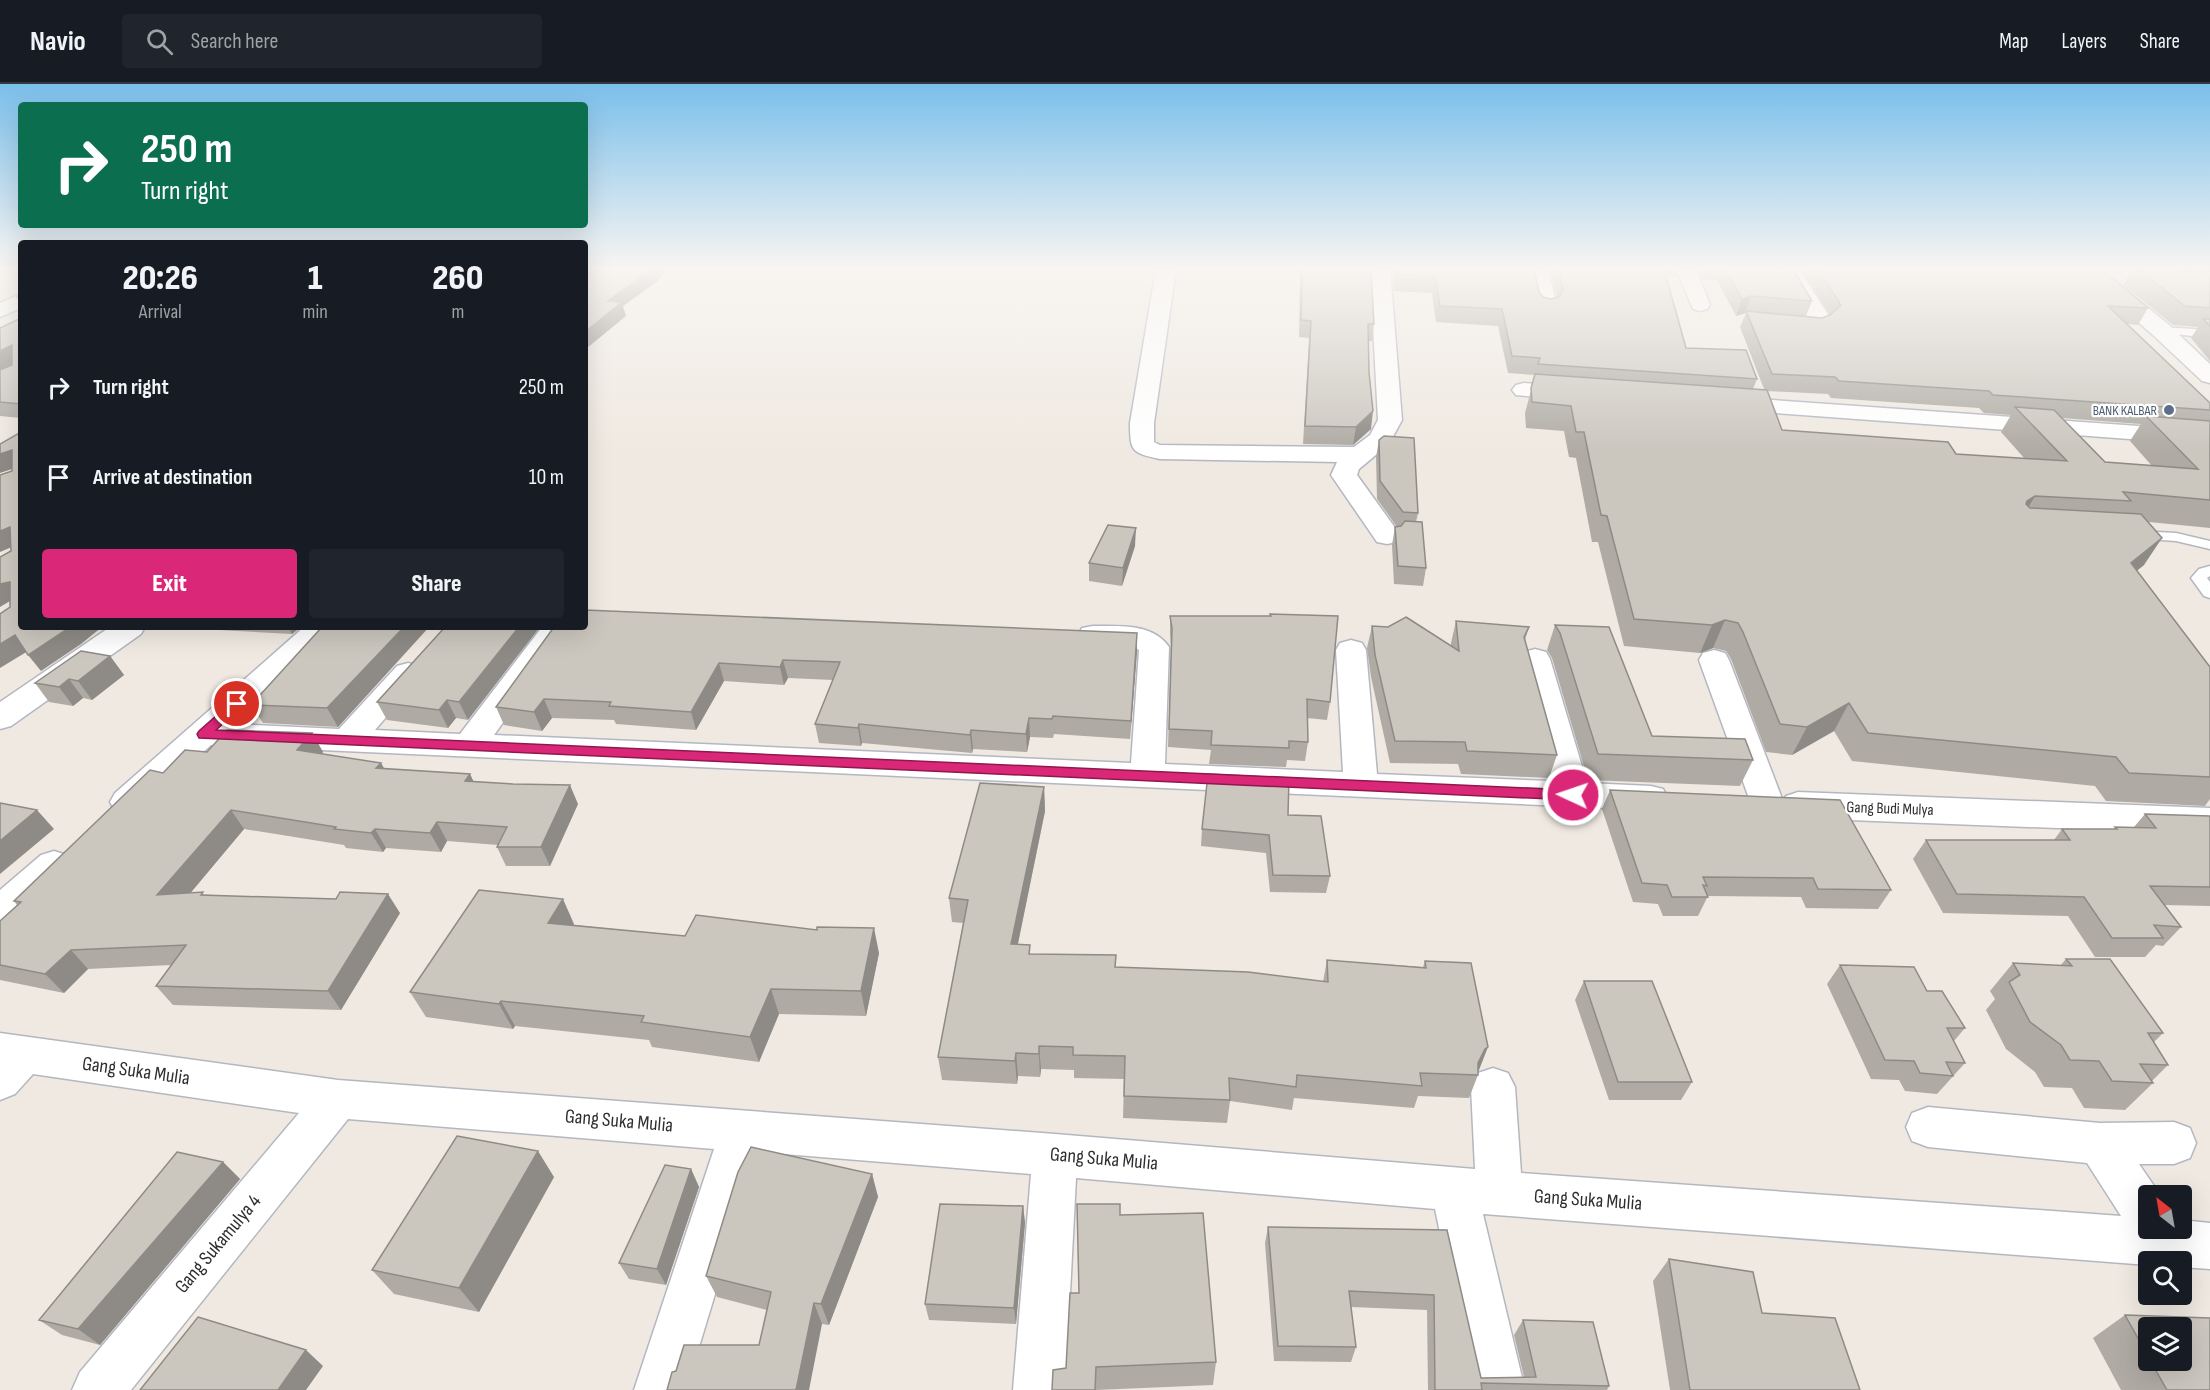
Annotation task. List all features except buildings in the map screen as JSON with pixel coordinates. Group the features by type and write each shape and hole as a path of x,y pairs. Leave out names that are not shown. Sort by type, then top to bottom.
{"street":[{"path":"1157,330 1142,423 1142,445 1148,449 1160,452 1361,455"},
{"path":"1384,330 1390,420 1380,439 1347,466 1344,475 1387,536"},
{"path":"2161,330 2206,370"},
{"path":"1524,390 1596,395"},
{"path":"1702,402 2210,438"},
{"path":"0,718 126,630"},
{"path":"106,820 319,630"},
{"path":"470,746 555,630"},
{"path":"1069,634 1128,637 1145,640 1154,647 1148,776"},
{"path":"1351,650 1361,785"},
{"path":"347,741 423,656"},
{"path":"1535,659 1573,795"},
{"path":"1714,660 1766,803"},
{"path":"204,734 1686,800"},
{"name":"Gang Budi Mulya","path":"1732,802 2210,821"},
{"path":"0,912 80,843"},
{"name":"Gang Suka Mulia","path":"8,1062 338,1099 1055,1155 1476,1191 2138,1228"},
{"path":"1493,1088 1476,1191 1499,1390"},
{"name":"Gang Sukamulya 4","path":"98,1390 338,1099"},
{"path":"1928,1127 2100,1144 2174,1143"},
{"path":"660,1390 742,1131"},
{"path":"2100,1144 2138,1202"},
{"path":"1039,1390 1055,1155"},
{"name":"Gang Suka Mulia","path":"2188,1239 2210,1246"}],"lane":[{"path":"2161,330 2210,334"},
{"path":"2120,534 2176,537 2210,545"},
{"path":"2210,571 2204,572 2199,578 2210,593"}],"place":[{"name":"BANK KALBAR","path":"2169,410"}],"route":[{"path":"237,704 204,734 1573,795"}]}
